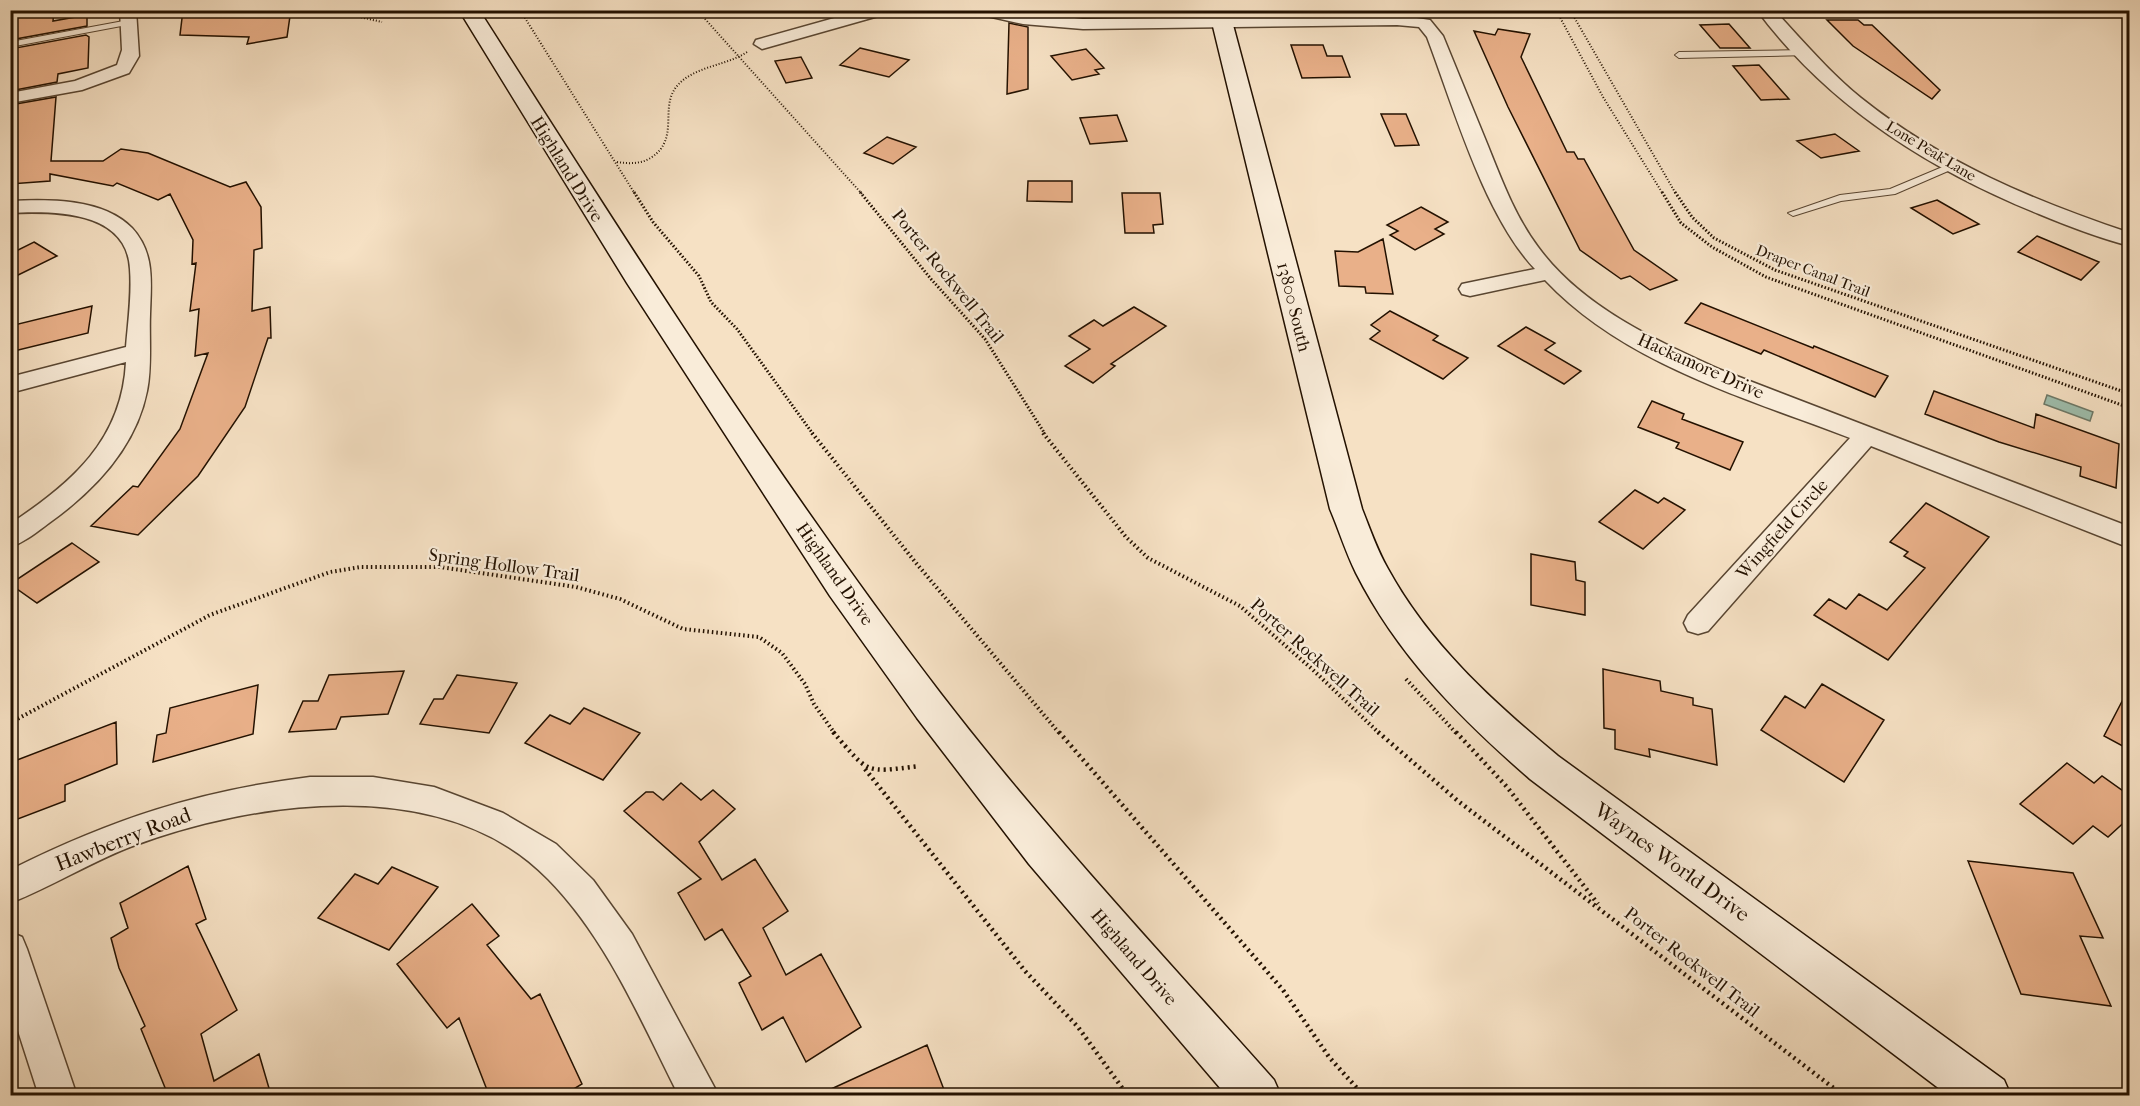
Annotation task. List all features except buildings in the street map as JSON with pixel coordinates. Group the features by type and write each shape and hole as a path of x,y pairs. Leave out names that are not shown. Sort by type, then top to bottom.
{"main road":[{"name":"Highland Drive","path":"470,10 633,274 842,587 930,707 1043,850 1258,1095"},
{"name":"13800 South","path":"1221,17 1346,510 1361,553 1385,598"},
{"name":"Waynes World Drive","path":"1385,598 1438,668 1509,740 1988,1095"}],"street":[{"path":"762,44 883,10"},
{"path":"980,10 1063,23 1221,17"},
{"name":"Lone Peak Lane","path":"1765,10 1841,89 1870,114 1952,166 2045,209 2130,240"},
{"path":"10,98 101,79 121,72 130,59 129,16"},
{"name":"Hackamore Drive","path":"1221,17 1397,20 1424,23 1435,36 1506,217 1527,249 1548,273 1607,319 1652,347 1726,380 2130,538"},
{"path":"10,207 55,207 77,210 104,218 124,230 139,253 141,267 136,389 132,408 110,451 61,500 10,537"},
{"path":"1470,289 1548,273"},
{"path":"10,385 137,352"},
{"name":"Wingfield Circle","path":"1698,623 1867,435"},
{"name":"Hawberry Road","path":"10,887 46,868 131,832 227,804 311,792 388,793 453,807 509,831 559,867 580,889 615,940 700,1095"},
{"path":"10,950 58,1095"}],"lane":[{"path":"10,45 129,16"},
{"path":"1679,55 1805,53"},
{"path":"1793,213 1840,198 1892,192 1952,166"}],"path":[{"path":"329,10 382,22"},
{"path":"520,10 653,222 699,276 711,302 737,329 816,438 916,564 1021,689 1283,990 1329,1057 1364,1095"},
{"name":"Porter Rockwell Trail","path":"697,10 876,210 931,279 985,339 1038,426 1126,537 1148,558 1240,606 1312,669 1383,737 1458,801 1844,1095"},
{"path":"1556,10 1666,202 1681,223 1712,247 1766,277 2130,408"},
{"name":"Draper Canal Trail","path":"1570,10 1670,186 1692,217 1714,238 1775,270 2130,394"},
{"path":"616,162 627,164 645,161 662,150 669,138 672,92 677,85 695,74 739,59"},
{"name":"Spring Hollow Trail","path":"10,723 210,615 244,601 343,569 440,567 576,587 620,599 682,629 759,637 782,653 806,684 814,704 833,732 865,768 1024,971 1078,1027 1128,1095"},
{"path":"1406,679 1507,787 1602,909"},
{"path":"865,768 881,771 919,766"}],"shaded area":[{"path":"2047,395 2093,412 2090,421 2044,404"}]}
